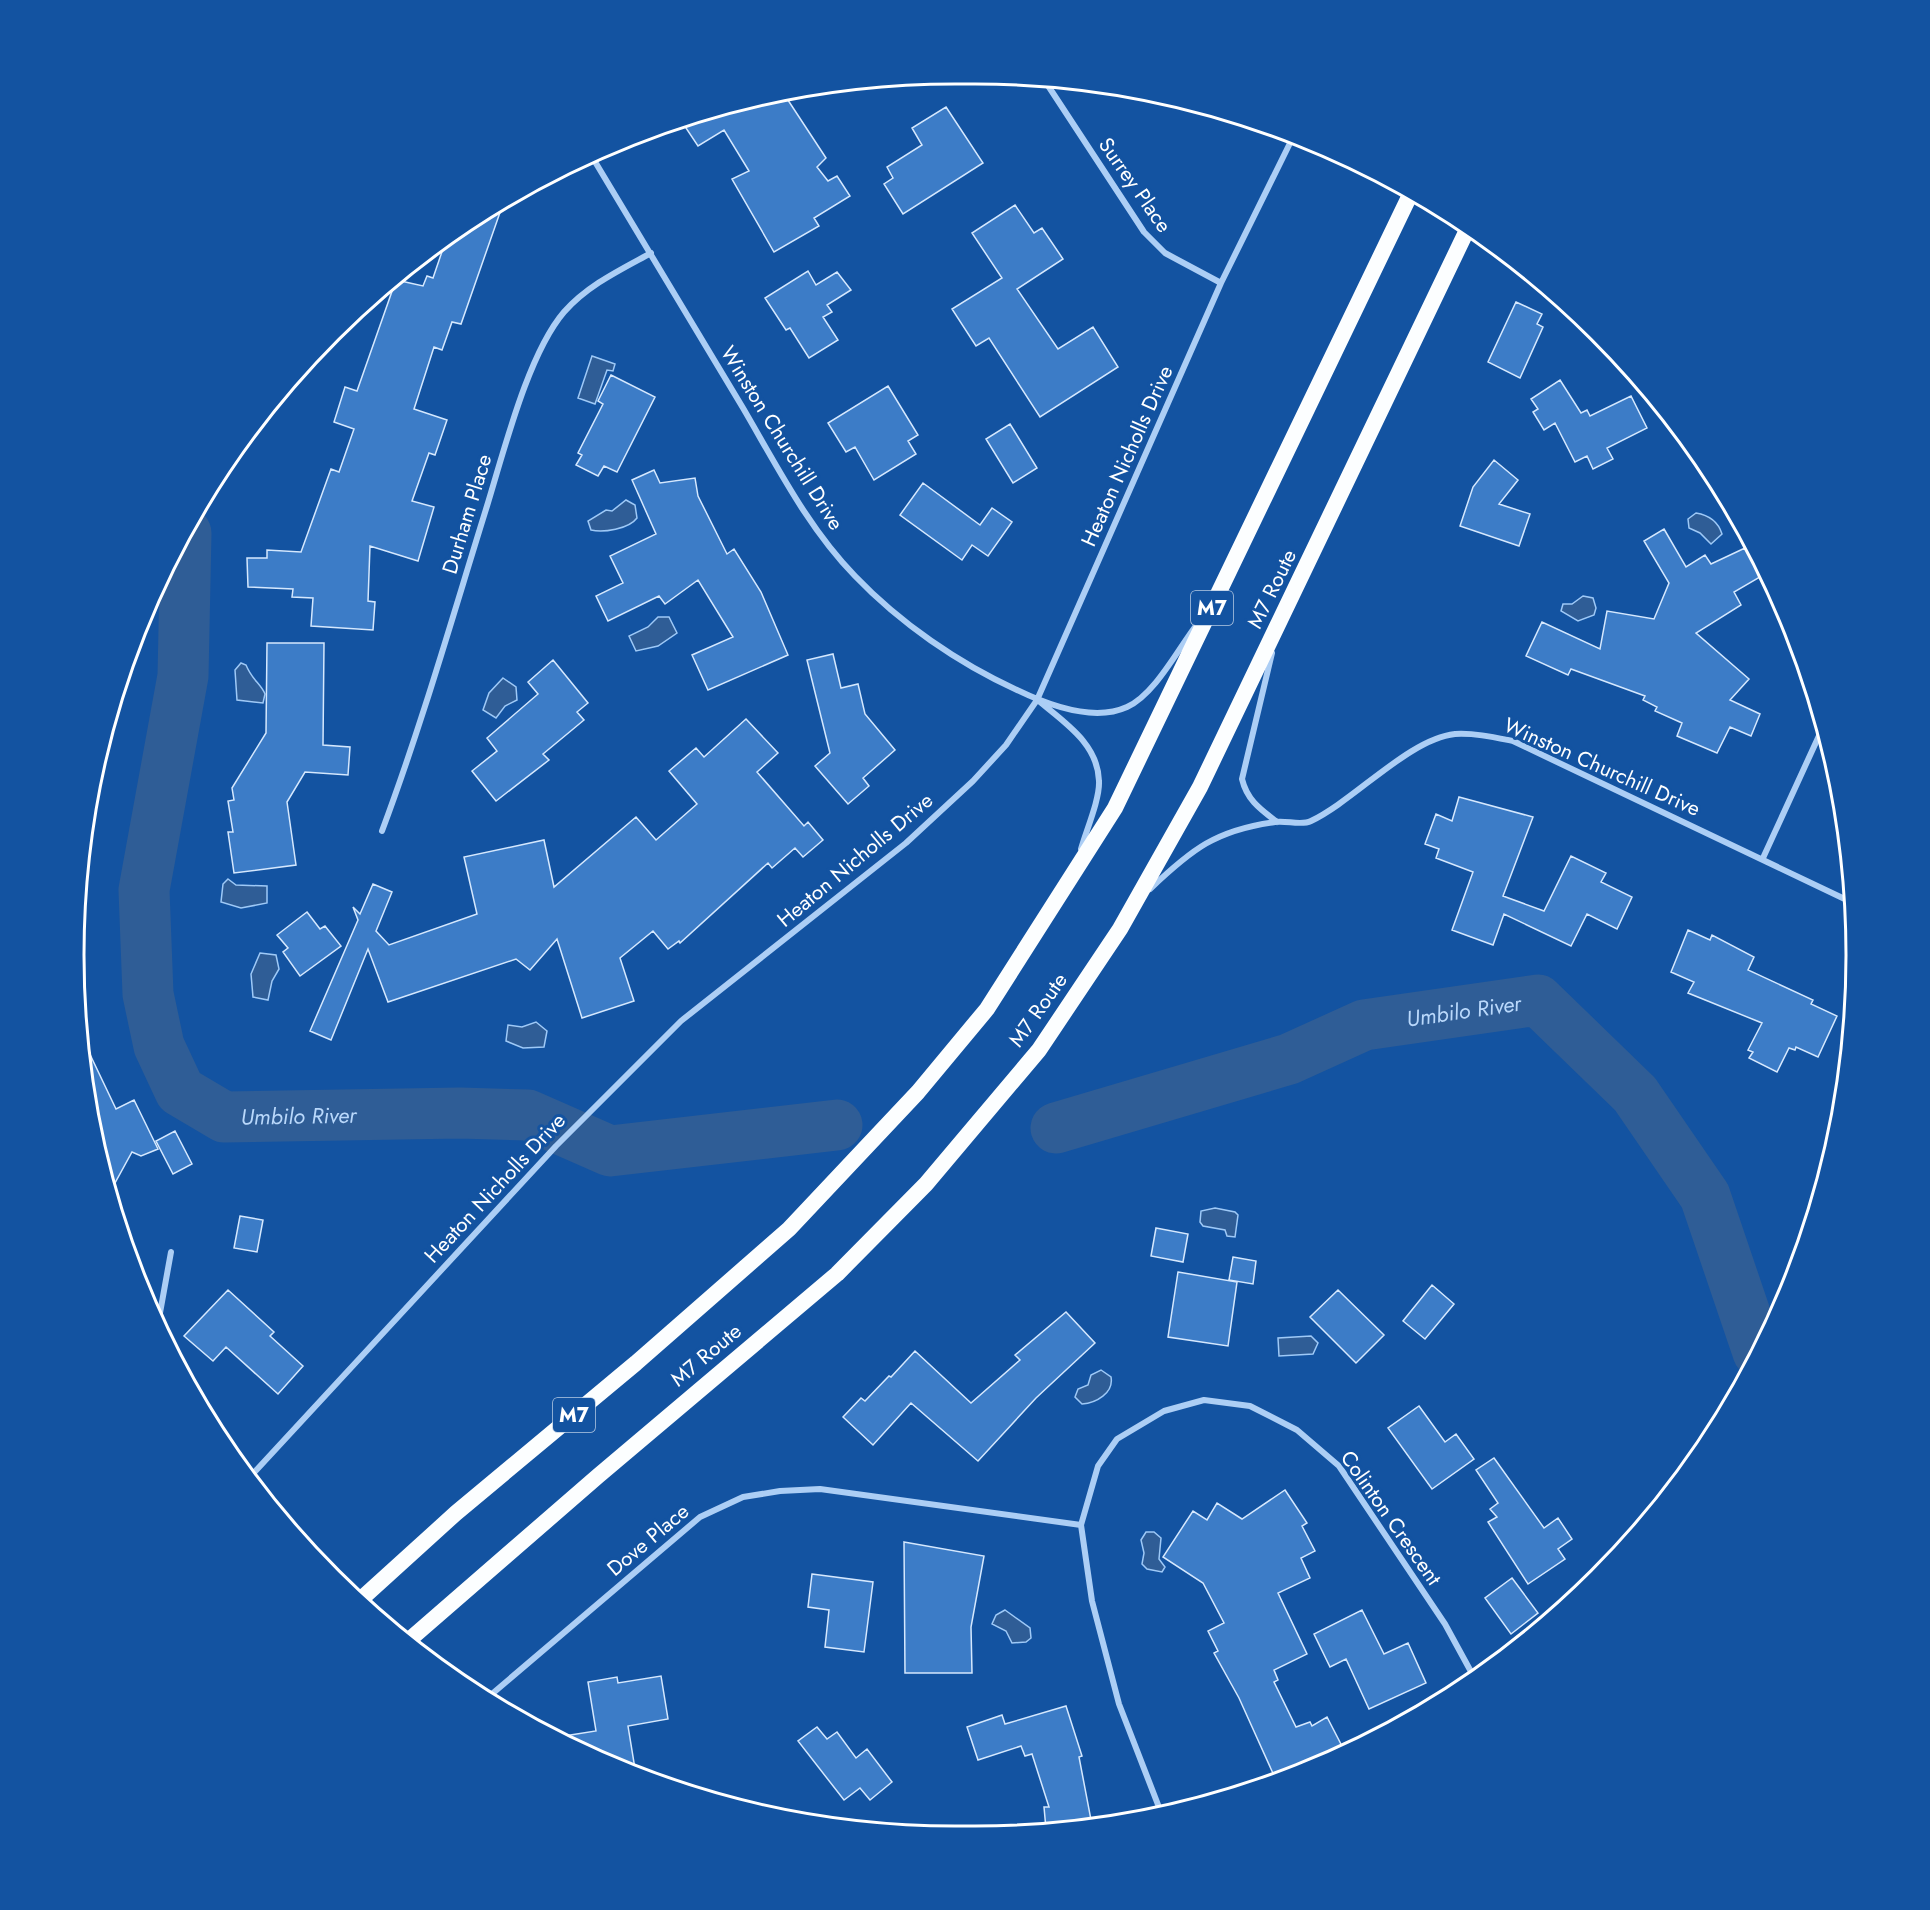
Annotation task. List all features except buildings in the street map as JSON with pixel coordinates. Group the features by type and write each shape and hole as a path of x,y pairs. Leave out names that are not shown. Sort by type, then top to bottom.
{"highway":[{"name":"M7 Route","path":"365,1595 456,1513 636,1363 789,1229 918,1092 987,1009 1121,798 1408,199"},
{"name":"M7 Route","path":"413,1636 597,1476 837,1274 926,1185 1039,1050 1080,991 1136,902 1200,787 1465,235"}],"street":[{"name":"Surrey Place","path":"1049,88 1144,232 1165,253 1221,283"},
{"name":"Heaton Nicholls Drive","path":"255,1472 556,1146 681,1021 906,843 973,781 1006,745 1037,700 1221,283 1290,143"},
{"name":"Winston Churchill Drive","path":"595,162 806,514 855,576 900,616 954,656 992,679 1037,700"},
{"name":"Durham Place","path":"382,831 410,757 500,461 536,358 564,313 593,285 651,253"},
{"path":"1037,700 1092,713 1111,712 1129,706 1147,694 1218,595"},
{"path":"1277,822 1253,803 1245,792 1242,779 1279,626"},
{"path":"1037,700 1080,737 1092,753 1097,766 1100,783 1075,873"},
{"name":"Winston Churchill Drive","path":"1136,902 1185,856 1206,841 1229,832 1277,822 1308,823 1336,808 1419,747 1452,735 1483,734 1513,741 1844,899"},
{"path":"1763,858 1818,738"},
{"path":"160,1311 171,1252"},
{"name":"Colinton Crescent","path":"1158,1806 1119,1704 1092,1601 1081,1525 1098,1466 1117,1438 1164,1411 1204,1400 1250,1406 1297,1430 1338,1466 1445,1624 1470,1671"},
{"name":"Dove Place","path":"493,1693 700,1517 743,1497 780,1491 820,1489 1081,1525"}],"water":[{"path":"592,356 615,364 613,371 607,370 595,404 578,398"},
{"path":"626,500 635,505 637,518 633,522 616,529 591,530 588,521 606,510 612,511"},
{"path":"1696,513 1712,519 1720,529 1722,534 1711,544 1700,533 1689,528 1688,519"},
{"path":"1583,596 1593,598 1596,608 1594,615 1578,621 1561,611 1563,604 1572,604"},
{"path":"658,617 669,617 677,633 658,646 636,651 629,636 648,627"},
{"path":"241,663 246,665 263,690 265,694 263,703 237,700 235,670"},
{"path":"503,678 516,687 517,700 505,706 496,718 483,710 489,693"},
{"path":"228,879 236,885 267,886 267,903 241,908 221,902 223,884"},
{"path":"260,953 276,955 279,969 272,981 268,1000 253,997 251,974"},
{"path":"536,1022 547,1031 544,1047 523,1048 506,1041 508,1025 522,1027"},
{"path":"1215,1208 1235,1212 1238,1215 1235,1237 1227,1236 1225,1230 1203,1226 1200,1222 1201,1211"},
{"path":"1311,1336 1318,1343 1313,1354 1279,1356 1278,1338"},
{"path":"1101,1370 1111,1377 1110,1388 1093,1402 1082,1404 1075,1397 1078,1389 1088,1385 1091,1375"},
{"path":"1146,1532 1154,1532 1161,1538 1159,1559 1165,1567 1162,1572 1147,1569 1142,1564 1144,1553 1141,1540"},
{"path":"1005,1610 1030,1628 1031,1638 1026,1642 1012,1643 1006,1631 992,1624 996,1615"}],"waterway":[{"name":"Umbilo River","path":"186,548 183,676 144,890 148,994 159,1046 180,1091 224,1117 460,1113 528,1115 610,1151 837,1125"},
{"name":"Umbilo River","path":"1056,1128 1289,1059 1364,1025 1538,1000 1635,1094 1705,1196 1755,1342"}]}
